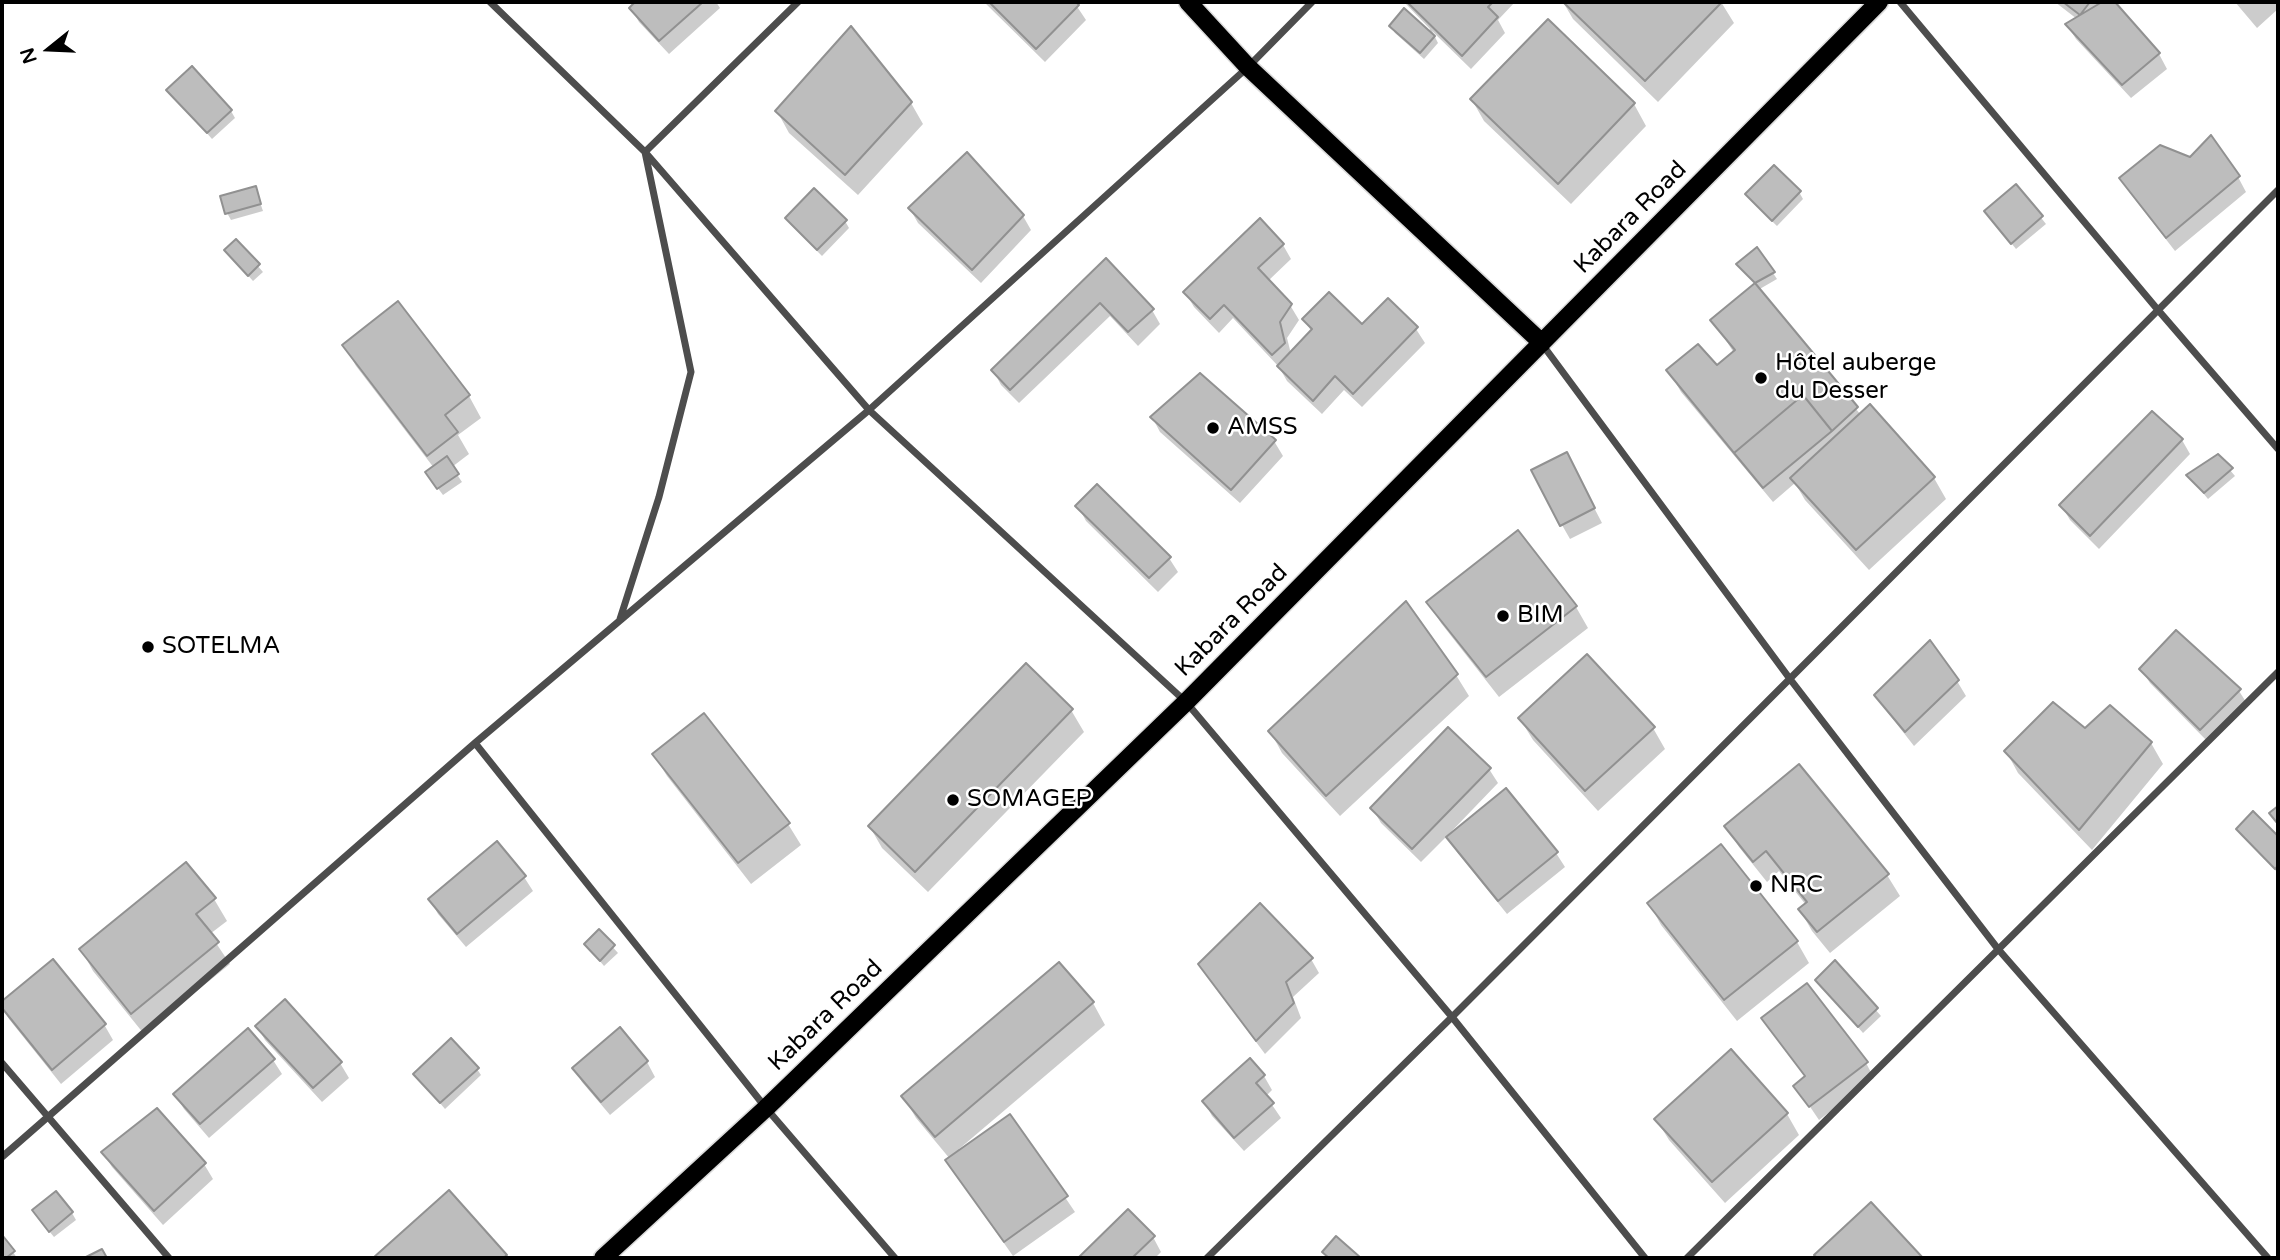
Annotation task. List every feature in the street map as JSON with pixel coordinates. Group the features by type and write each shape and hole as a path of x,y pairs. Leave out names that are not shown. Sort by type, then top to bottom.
{"main road":[{"path":"1188,2 1248,67 1542,343"},
{"name":"Kabara Road","path":"603,1258 766,1108 1186,702 1879,2"}],"street":[{"path":"490,2 645,152 869,410 1186,702 1452,1017 1645,1258"},
{"path":"645,152 798,2"},
{"path":"2,1157 475,743 869,410 1248,67 1312,2"},
{"path":"1900,2 2278,449"},
{"path":"619,621 659,497 691,372 645,152"},
{"path":"1207,1258 1452,1017 2278,190"},
{"path":"1542,343 1790,679 1998,949 2268,1258"},
{"path":"1686,1258 2278,672"},
{"path":"475,743 766,1108 895,1258"},
{"path":"2,1063 169,1258"}],"building":[{"path":"635,2 703,2 659,41 629,8"},
{"path":"989,2 1076,2 1079,5 1036,49"},
{"path":"1407,2 1493,2 1488,7 1498,17 1462,56"},
{"path":"1563,2 1722,2 1645,81"},
{"path":"2063,2 2090,2 2080,15"},
{"path":"2102,2 2115,2 2160,53 2122,85 2065,24"},
{"path":"1404,8 1435,36 1420,53 1389,26"},
{"path":"1548,19 1635,103 1558,184 1470,99"},
{"path":"851,26 912,102 845,175 775,111"},
{"path":"192,66 232,110 207,133 166,90"},
{"path":"2211,135 2240,176 2166,238 2119,178 2160,145 2190,157"},
{"path":"967,152 1024,215 972,270 908,208"},
{"path":"1774,165 1801,191 1772,221 1745,194"},
{"path":"2016,184 2043,216 2011,244 1984,211"},
{"path":"256,186 261,204 225,214 220,196"},
{"path":"814,188 847,220 817,250 785,218"},
{"path":"1260,218 1284,244 1258,268 1292,304 1280,322 1285,343 1272,355 1224,305 1210,319 1183,292"},
{"path":"236,239 260,264 248,276 224,250"},
{"path":"1757,247 1775,272 1755,283 1736,264"},
{"path":"1106,258 1154,309 1128,332 1100,303 1010,390 991,370"},
{"path":"1755,283 1858,407 1832,431 1803,395 1734,453 1666,370 1698,344 1717,365 1735,350 1710,320"},
{"path":"1329,292 1362,324 1388,298 1418,327 1353,394 1335,376 1313,401 1277,366 1312,329 1302,319"},
{"path":"398,301 470,395 445,415 458,432 427,456 342,345"},
{"name":"AMSS","path":"1200,373 1276,440 1231,490 1150,417"},
{"path":"1803,395 1832,431 1763,488 1734,453"},
{"path":"1870,404 1935,477 1856,550 1790,478"},
{"path":"2152,411 2183,439 2090,536 2059,505"},
{"path":"1567,452 1595,508 1560,526 1531,470"},
{"path":"2218,454 2233,468 2204,493 2186,475"},
{"path":"447,456 459,474 437,489 425,472"},
{"path":"1097,484 1171,557 1149,578 1075,506"},
{"path":"1518,530 1577,606 1486,677 1426,602"},
{"path":"1406,601 1458,674 1326,796 1268,731"},
{"path":"2176,630 2241,689 2200,730 2139,669"},
{"path":"1930,640 1959,680 1905,732 1874,695"},
{"path":"1587,654 1655,727 1585,791 1518,718"},
{"path":"1026,663 1073,709 915,872 868,826"},
{"path":"2053,702 2085,728 2110,705 2152,742 2079,830 2004,751"},
{"path":"704,713 790,823 738,863 652,754"},
{"path":"1448,727 1491,768 1412,849 1370,808"},
{"path":"1799,764 1889,874 1817,932 1798,909 1807,902 1766,851 1753,862 1724,826"},
{"path":"1506,788 1558,852 1498,901 1446,837"},
{"path":"2278,806 2278,824 2269,813"},
{"path":"2253,811 2278,836 2278,866 2275,869 2236,829"},
{"path":"497,841 526,876 457,934 428,899"},
{"path":"1721,844 1798,941 1724,1000 1647,903"},
{"path":"186,862 216,898 196,914 219,942 131,1014 79,949"},
{"path":"1260,903 1313,958 1286,982 1294,1003 1256,1041 1198,964"},
{"path":"599,929 615,945 600,961 584,944"},
{"path":"53,959 106,1024 52,1070 2,1008 2,1001"},
{"path":"1835,960 1878,1008 1858,1027 1815,980"},
{"path":"1059,962 1094,1002 935,1137 901,1096"},
{"path":"1807,983 1868,1062 1809,1107 1793,1086 1805,1076 1761,1018"},
{"path":"285,999 342,1062 313,1088 255,1026"},
{"path":"620,1027 648,1061 601,1102 572,1068"},
{"path":"248,1028 275,1059 200,1124 173,1094"},
{"path":"451,1038 479,1068 440,1103 413,1074"},
{"path":"1731,1049 1788,1113 1712,1182 1654,1119"},
{"path":"1250,1058 1265,1075 1256,1083 1274,1103 1234,1138 1202,1101"},
{"path":"157,1108 206,1163 154,1211 101,1152"},
{"path":"1010,1114 1068,1196 1004,1242 945,1160"},
{"path":"449,1190 507,1255 503,1258 373,1258"},
{"path":"56,1191 73,1212 49,1232 32,1210"},
{"path":"1871,1202 1923,1258 1817,1258 1814,1255"},
{"path":"1128,1209 1155,1236 1132,1258 1078,1258"},
{"path":"3,1236 15,1251 6,1258 2,1258"},
{"path":"1336,1236 1361,1258 1329,1258 1322,1252"},
{"path":"102,1249 107,1258 84,1258"}],"place":[{"name":"Hôtel auberge du Desser","path":"1761,378"},
{"name":"AMSS","path":"1213,428"},
{"name":"BIM","path":"1503,616"},
{"name":"SOTELMA","path":"148,647"},
{"name":"SOMAGEP","path":"953,800"},
{"name":"NRC","path":"1756,886"}]}
